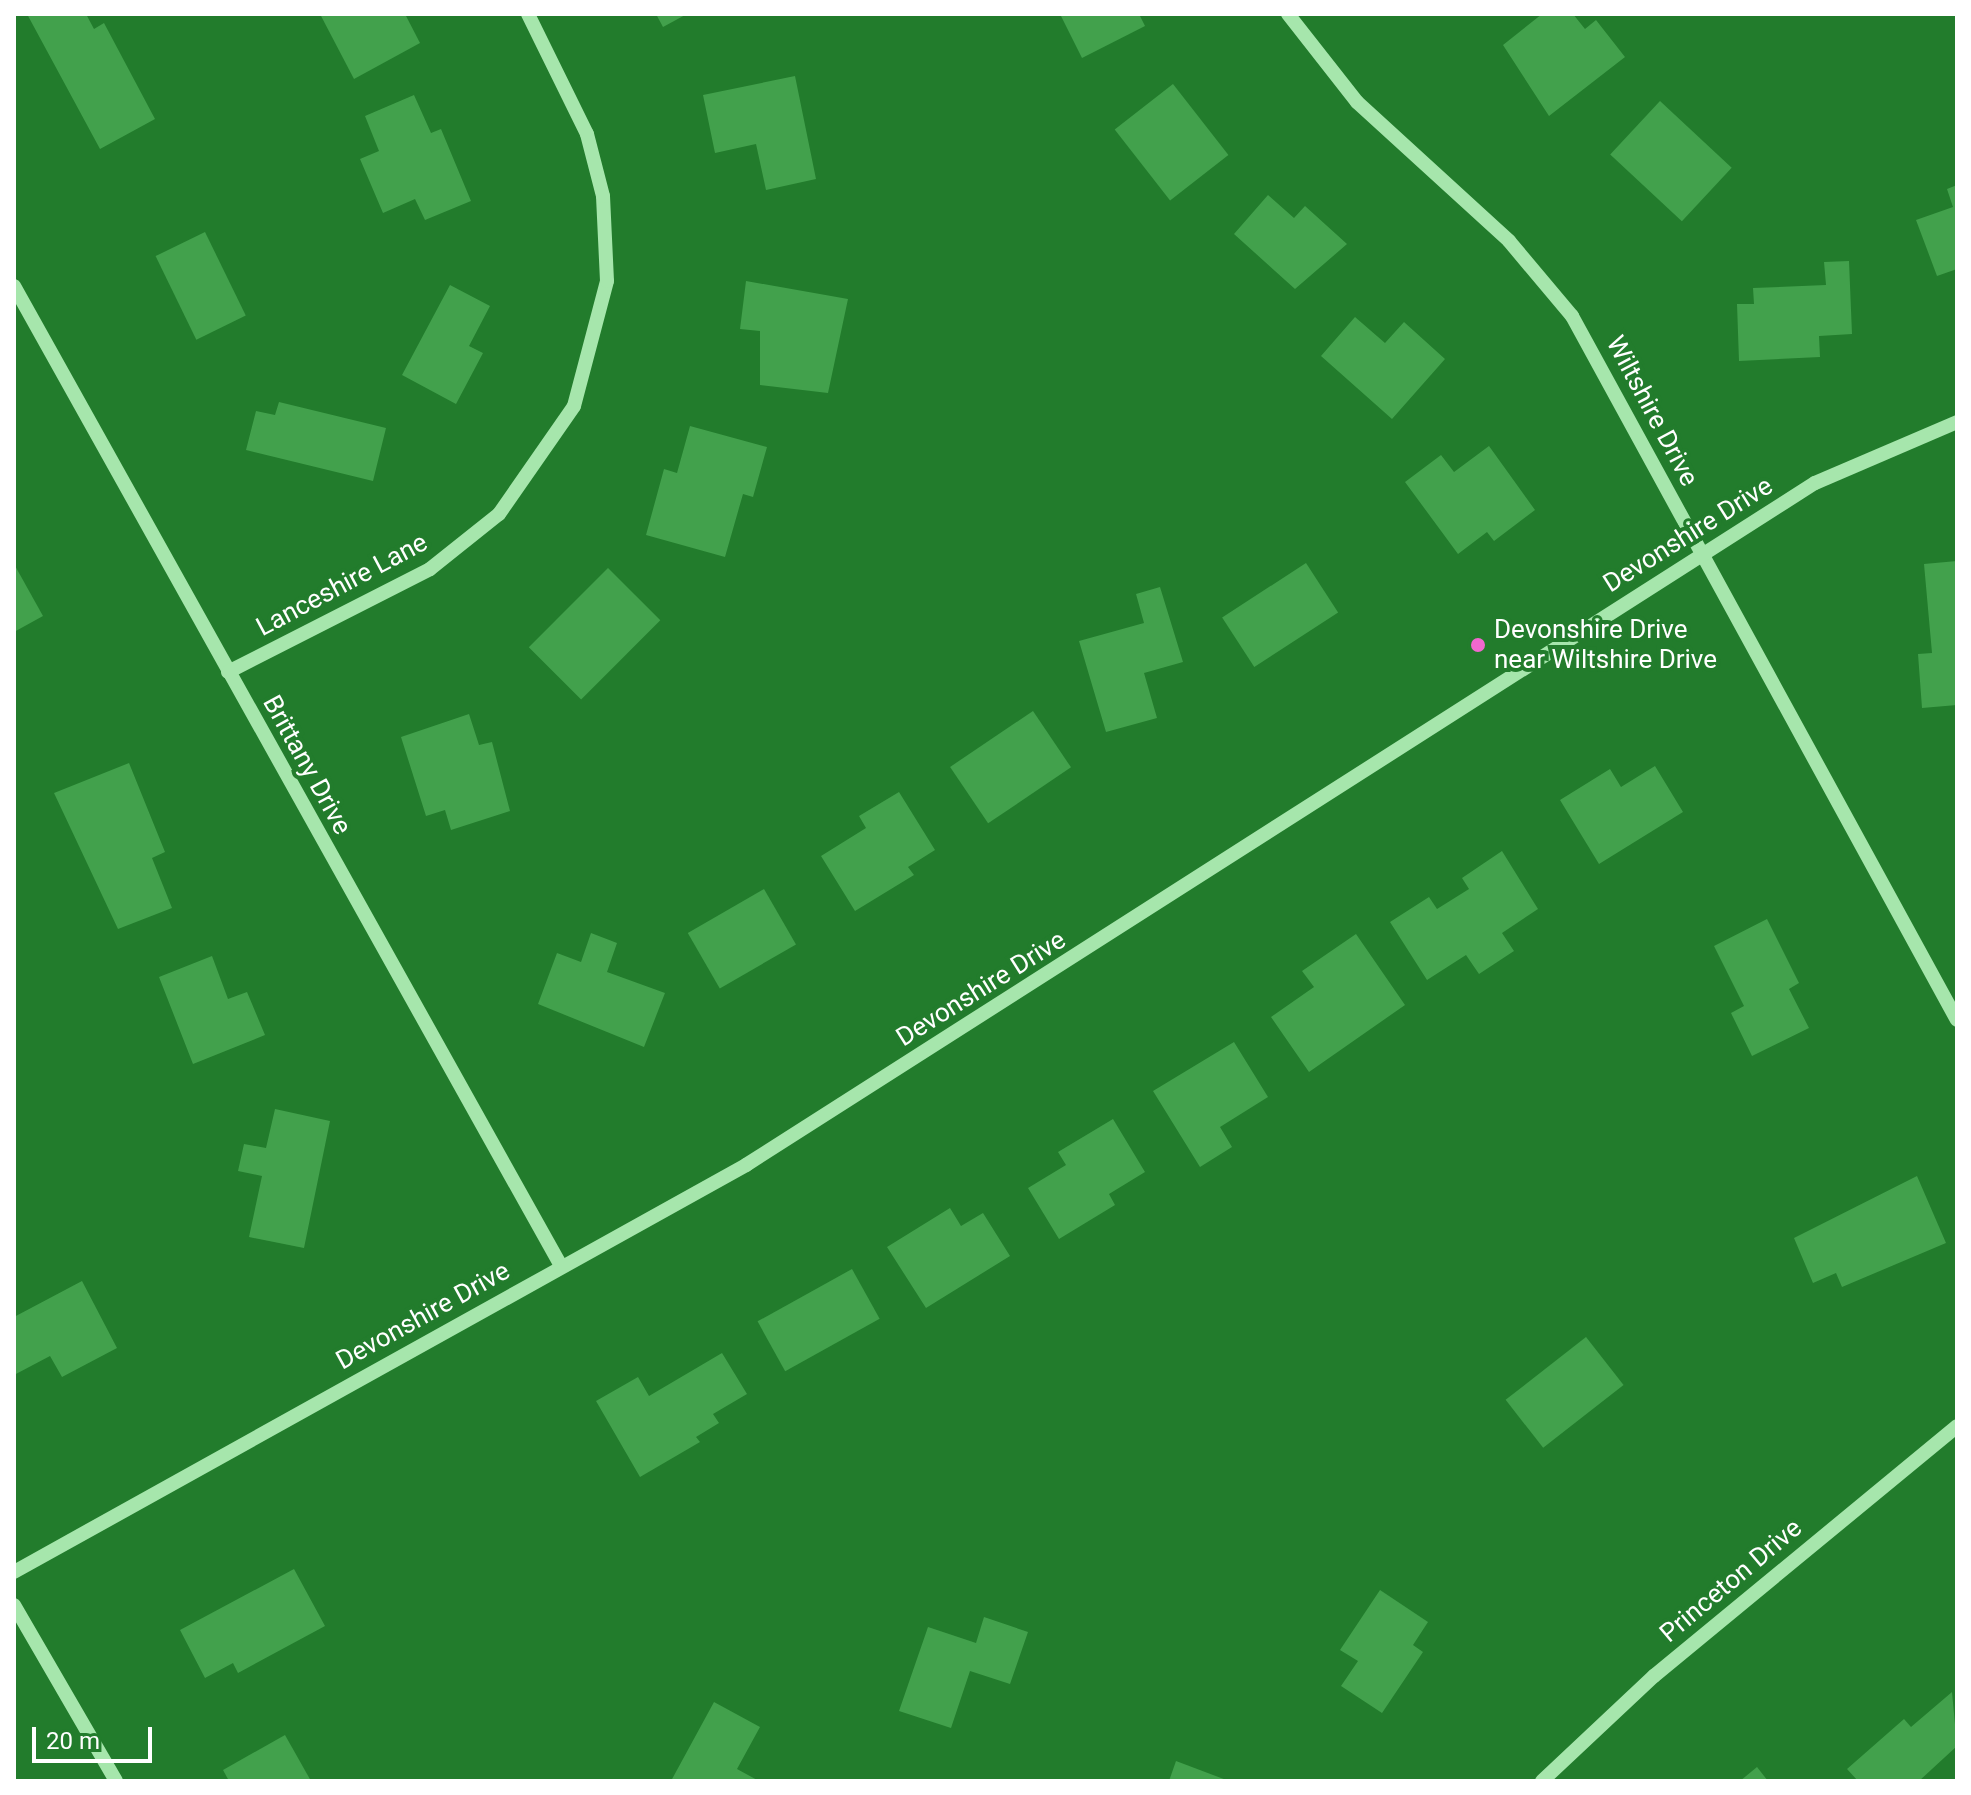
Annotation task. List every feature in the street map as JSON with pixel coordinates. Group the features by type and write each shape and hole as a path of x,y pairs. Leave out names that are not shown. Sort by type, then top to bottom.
{"street":[{"name":"Lanceshire Lane","path":"228,672 430,569 499,514 574,406 607,281 603,196 587,134 528,14"},
{"name":"Wiltshire Drive","path":"1288,14 1357,102 1509,241 1572,316 1620,393 1699,555 1957,1020"},
{"name":"Brittany Drive","path":"14,286 561,1266"},
{"name":"Devonshire Drive","path":"14,1572 760,1156 1815,483 1957,422"},
{"name":"Princeton Drive","path":"1542,1781 1654,1676 1957,1426"},
{"path":"14,1605 116,1781"}],"building":[{"path":"27,14 86,14 94,29 104,23 155,119 100,149"},
{"path":"320,14 405,14 420,43 354,79"},
{"path":"656,14 687,14 663,27"},
{"path":"1060,14 1139,14 1145,26 1082,58"},
{"path":"1542,14 1573,14 1585,29 1596,20 1625,57 1549,116 1503,45"},
{"path":"795,76 816,179 766,190 756,144 715,153 703,95"},
{"path":"1173,84 1228,155 1170,200 1115,130"},
{"path":"414,95 431,133 441,129 471,201 425,220 415,199 383,213 360,159 379,151 365,116"},
{"path":"1660,101 1732,168 1682,221 1610,154"},
{"path":"1957,185 1957,269 1937,276 1916,220 1953,207 1947,189"},
{"path":"1268,195 1294,218 1305,206 1347,244 1295,289 1234,234"},
{"path":"205,232 246,316 196,340 156,256"},
{"path":"1849,261 1852,334 1819,336 1820,357 1739,361 1737,304 1754,304 1753,288 1826,285 1824,262"},
{"path":"746,281 848,299 828,393 760,385 760,331 740,329"},
{"path":"450,285 490,306 469,346 483,353 456,404 402,375"},
{"path":"1355,317 1385,343 1404,322 1445,359 1392,419 1321,356"},
{"path":"279,402 386,428 373,481 246,450 256,411 275,415"},
{"path":"690,426 767,447 753,497 743,494 725,557 646,535 664,469 677,473"},
{"path":"1489,446 1535,510 1494,541 1487,532 1458,554 1405,482 1441,455 1454,472"},
{"path":"1957,561 1957,705 1922,708 1918,654 1932,653 1924,564"},
{"path":"1306,563 1338,612 1254,667 1222,617"},
{"path":"14,564 43,616 14,632"},
{"path":"608,568 660,620 581,700 529,647"},
{"path":"1160,587 1183,662 1144,673 1157,718 1106,732 1079,641 1144,623 1136,594"},
{"path":"1033,711 1071,767 988,823 950,767"},
{"path":"469,714 479,745 492,742 510,811 451,830 445,810 426,816 401,737"},
{"path":"129,763 165,852 152,858 172,908 118,929 54,793"},
{"path":"1655,766 1683,812 1599,864 1560,800 1610,769 1621,787"},
{"path":"899,792 935,850 908,867 914,875 855,911 821,856 866,828 859,816"},
{"path":"1502,851 1538,909 1502,933 1514,951 1479,974 1466,955 1427,980 1390,922 1429,897 1437,909 1469,889 1462,878"},
{"path":"764,889 796,944 720,988 688,933"},
{"path":"1767,919 1799,983 1789,989 1809,1028 1752,1056 1731,1013 1744,1006 1714,946"},
{"path":"591,933 617,943 607,972 665,993 644,1047 538,1004 557,953 581,962"},
{"path":"1356,934 1405,1005 1309,1072 1271,1017 1314,987 1302,971"},
{"path":"212,956 228,999 247,992 265,1035 193,1064 159,977"},
{"path":"1234,1042 1268,1097 1220,1127 1232,1147 1200,1167 1153,1091"},
{"path":"275,1109 330,1121 304,1248 249,1237 262,1176 238,1171 244,1144 266,1148"},
{"path":"1113,1119 1145,1172 1109,1194 1115,1205 1059,1239 1028,1188 1066,1165 1058,1152"},
{"path":"1917,1176 1946,1243 1842,1287 1836,1273 1813,1283 1794,1238"},
{"path":"950,1208 961,1226 983,1213 1010,1256 926,1308 887,1247"},
{"path":"852,1269 880,1319 785,1371 758,1321"},
{"path":"82,1281 117,1348 62,1377 50,1356 14,1375 14,1317"},
{"path":"1586,1337 1624,1385 1543,1448 1506,1400"},
{"path":"722,1353 747,1394 713,1414 719,1423 696,1437 700,1442 640,1477 596,1401 638,1377 649,1396"},
{"path":"294,1569 325,1626 238,1673 233,1663 205,1678 180,1630"},
{"path":"1380,1590 1428,1622 1413,1645 1423,1652 1382,1713 1341,1686 1358,1661 1340,1650"},
{"path":"984,1617 1028,1632 1010,1684 970,1671 951,1728 899,1711 928,1627 976,1643"},
{"path":"1952,1692 1957,1746 1919,1781 1858,1781 1847,1769 1904,1719 1911,1727"},
{"path":"714,1702 760,1727 737,1769 759,1781 671,1781"},
{"path":"285,1735 311,1781 229,1781 223,1770"},
{"path":"1176,1761 1229,1781 1169,1781"},
{"path":"1757,1767 1768,1781 1740,1781"}],"place":[{"name":"Devonshire Drive near Wiltshire Drive","path":"1478,645"}]}
